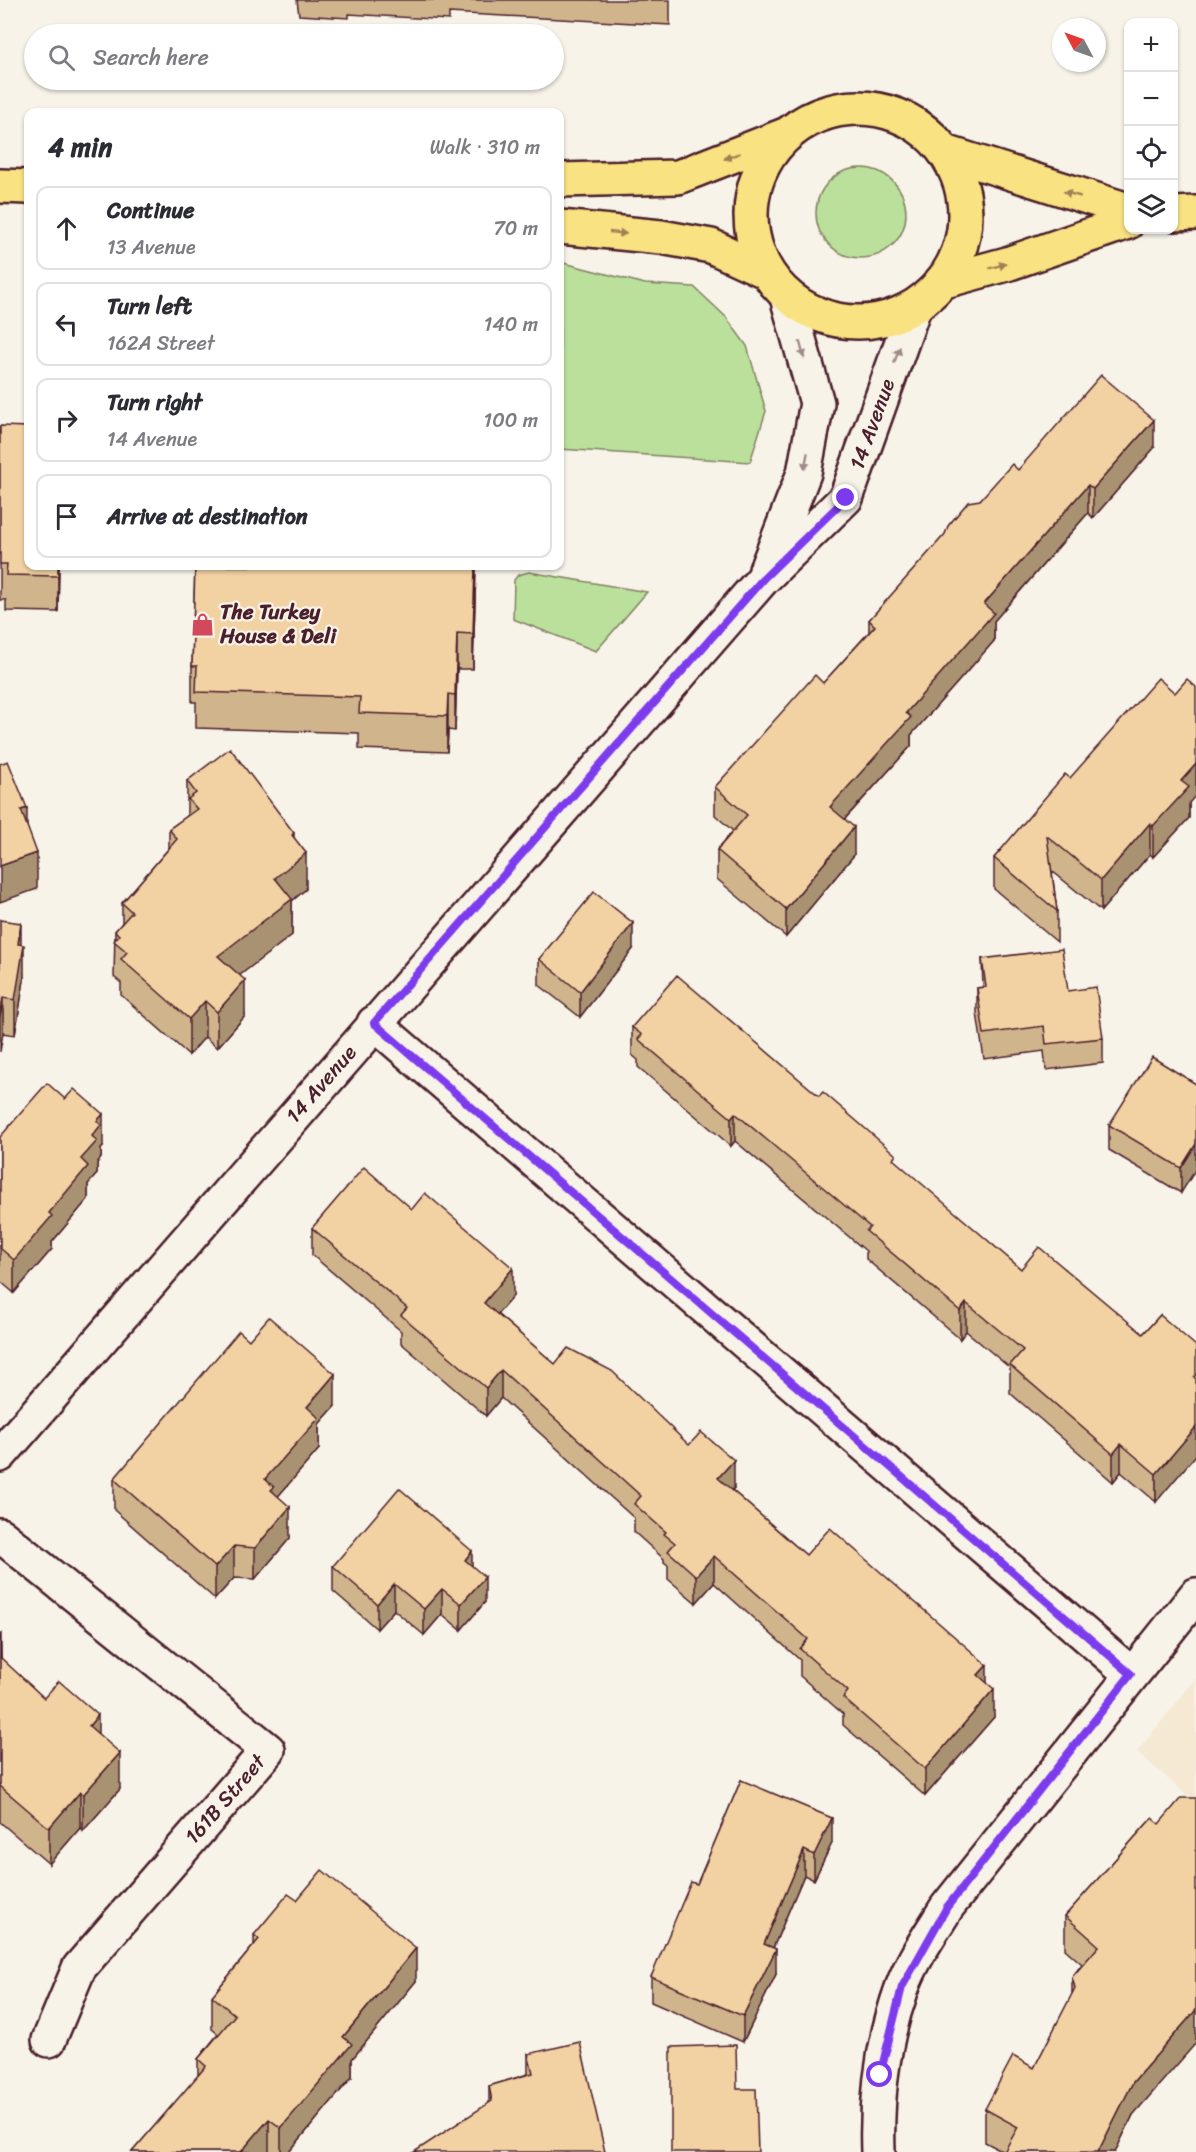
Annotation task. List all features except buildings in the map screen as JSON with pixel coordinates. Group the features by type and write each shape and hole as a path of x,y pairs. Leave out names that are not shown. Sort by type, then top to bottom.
{"main road":[{"path":"564,180 678,177 785,135 815,116 851,108 887,111 920,127 945,152 960,183 965,218 959,252 941,282 914,308 881,321 850,322 817,315 787,297 765,271 752,236 751,200 762,165 785,135"},
{"path":"945,152 1124,209"},
{"path":"0,186 24,187"},
{"path":"1178,214 1196,213"},
{"path":"941,282 1007,264 1124,223"},
{"path":"564,227 662,237 711,246 765,271"}],"street":[{"name":"14 Avenue","path":"762,580 804,473 817,403 787,297"},
{"name":"14 Avenue","path":"0,1455 762,580 846,498 914,308"},
{"path":"374,1023 1131,1674"},
{"name":"161B Street","path":"0,1535 268,1750 79,1968 49,2040"},
{"path":"878,2152 880,2075 902,1987 926,1941 947,1907 1196,1595"}],"shaded area":[{"path":"1196,1678 1196,1803 1137,1752"}],"green space":[{"path":"852,168 870,168 886,175 899,188 906,204 906,222 899,238 886,251 870,258 852,258 836,251 823,238 816,222 816,204 823,188 836,175"},
{"path":"564,263 645,284 694,287 726,317 747,346 766,411 750,462 564,449"},
{"path":"529,572 647,592 596,651 513,619 514,580 518,575"}],"place":[{"name":"The Turkey House & Deli","path":"202,624"}],"route":[{"path":"846,498 762,580 740,608 374,1023 1131,1674 947,1907 902,1987 880,2075"}]}
